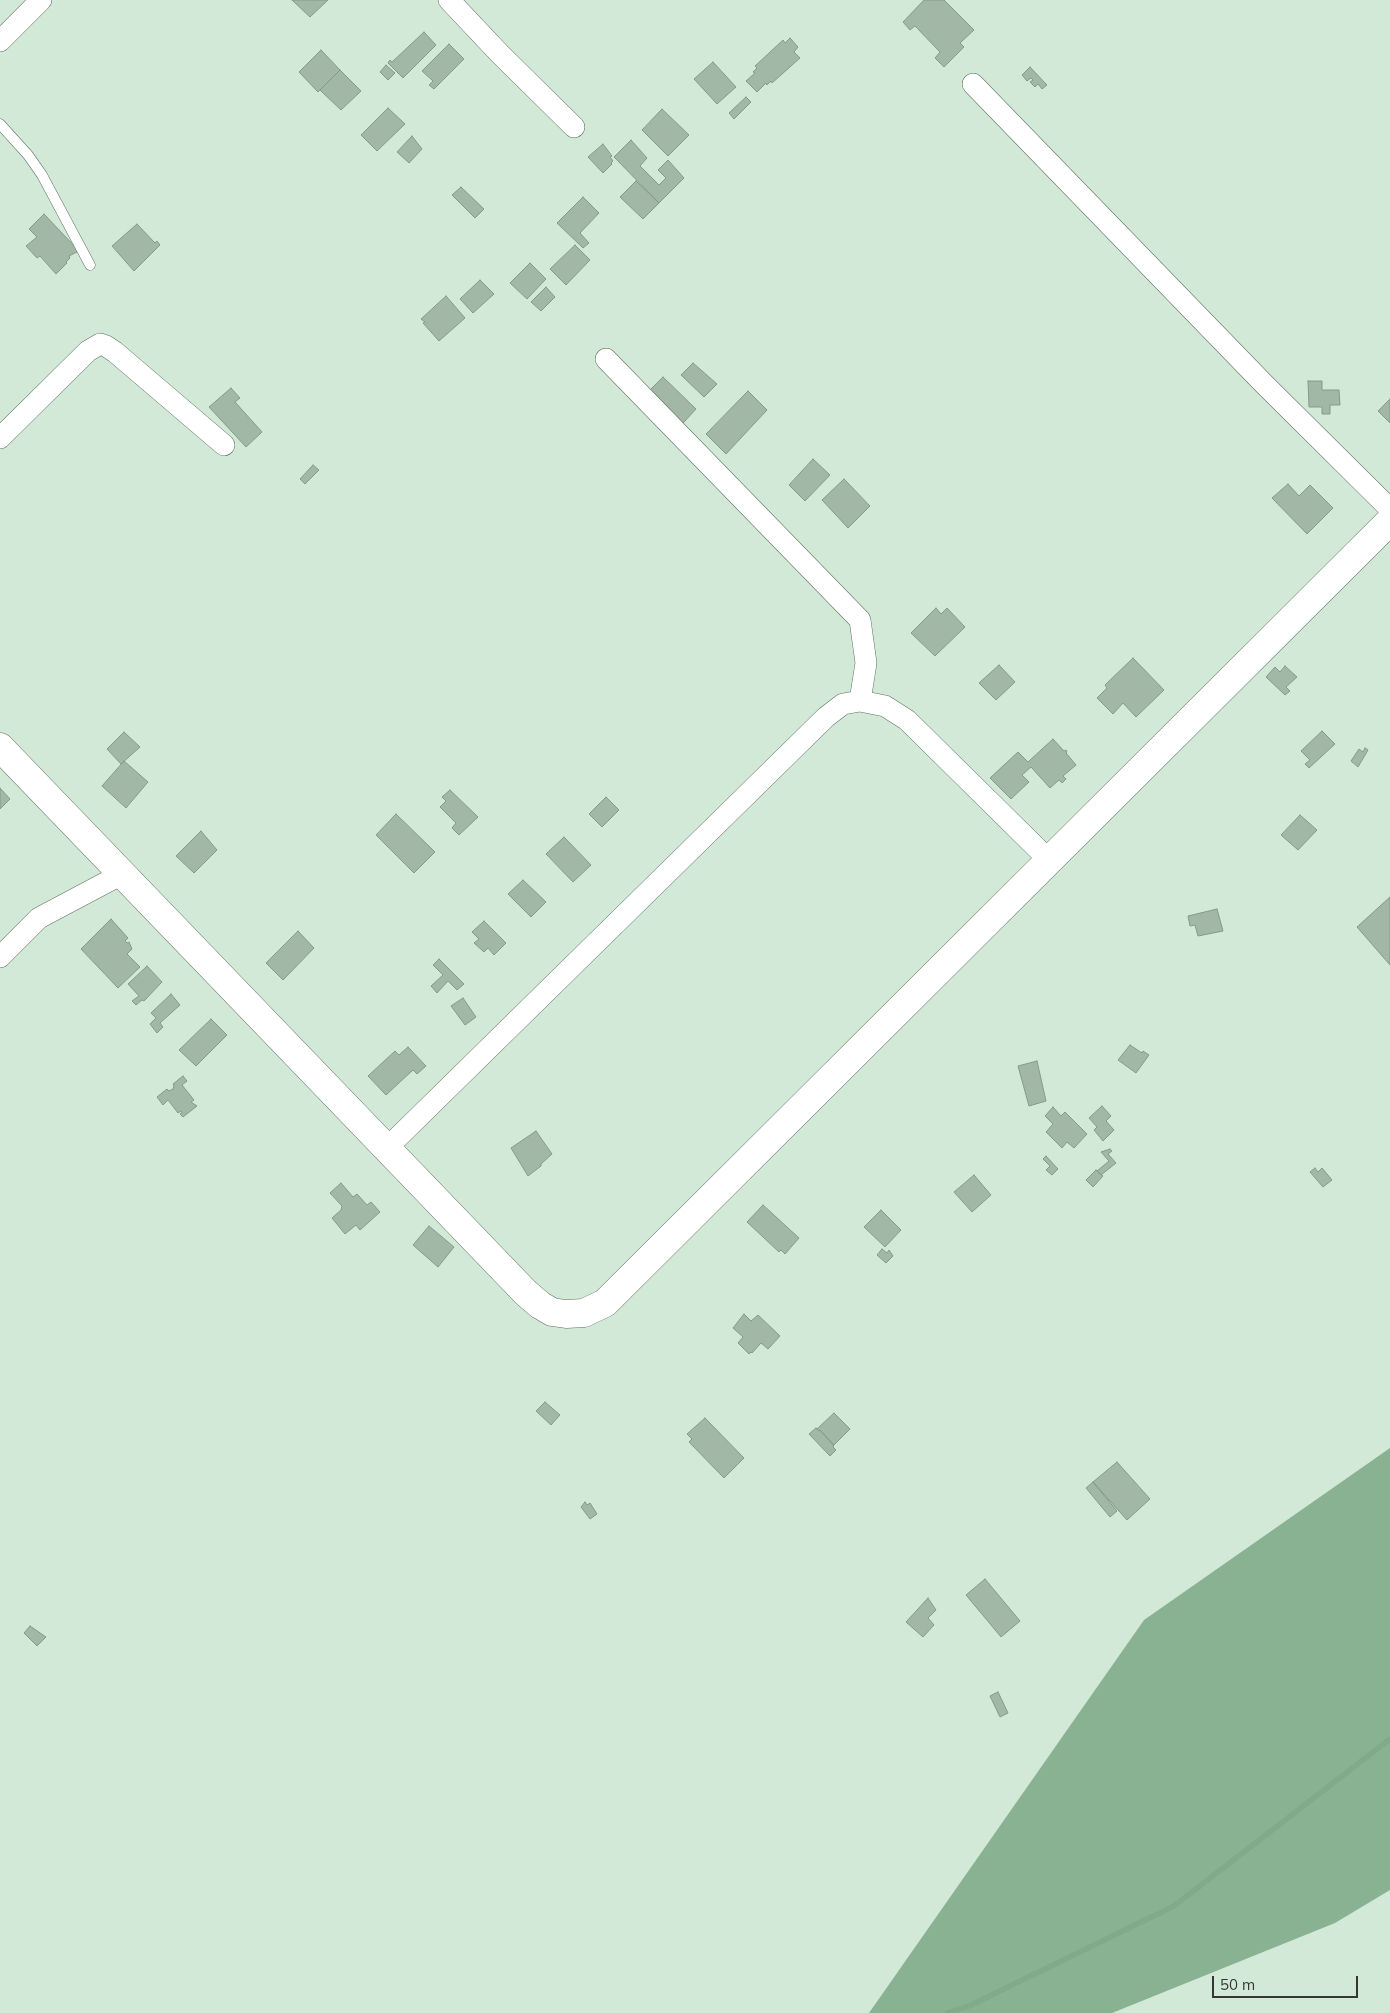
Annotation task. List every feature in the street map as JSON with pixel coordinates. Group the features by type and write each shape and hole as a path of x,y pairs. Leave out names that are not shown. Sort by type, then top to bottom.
{"street":[{"path":"0,41 41,0"},
{"path":"449,0 500,54 574,127"},
{"path":"973,84 1390,509"},
{"path":"0,438 88,351 100,344 116,352 224,445"},
{"path":"606,359 860,620 866,663 860,701"},
{"path":"0,747 386,1149 540,1305 552,1312 566,1314 584,1313 605,1302 1390,521"},
{"path":"386,1149 826,717 843,704 860,701 885,706 907,720 1050,861"},
{"path":"0,957 39,918 122,874"}],"lane":[{"path":"0,124 28,155 42,175 90,265"}],"green space":[{"path":"1390,1448 1390,1890 1335,1923 1112,2013 869,2013 1144,1620"}],"building":[{"path":"292,0 328,0 310,17"},
{"path":"924,0 944,0 974,30 960,43 964,47 944,67 935,58 940,52 915,26 910,30 903,22"},
{"path":"424,32 436,45 403,78 388,63 390,60 392,62"},
{"path":"790,38 798,47 794,52 800,58 772,83 771,81 767,85 766,83 757,92 746,81 755,73 753,72 757,68 755,66 783,40 785,43"},
{"path":"449,44 464,59 434,89 429,85 433,81 422,71"},
{"path":"321,50 340,70 318,92 299,72"},
{"path":"713,62 736,87 717,104 694,79"},
{"path":"386,65 395,73 388,80 380,72"},
{"path":"1030,67 1047,85 1042,89 1038,84 1035,87 1030,82 1033,80 1031,78 1027,81 1022,75"},
{"path":"340,70 361,91 341,110 320,90"},
{"path":"746,97 751,102 734,119 729,113"},
{"path":"388,108 405,124 377,151 361,135"},
{"path":"662,109 689,135 668,156 642,130"},
{"path":"412,136 422,149 409,163 397,152"},
{"path":"631,140 647,158 640,166 659,185 666,178 658,170 668,160 684,178 659,203 614,157"},
{"path":"603,144 612,156 610,157 613,161 603,173 588,157"},
{"path":"636,181 659,203 643,219 620,197"},
{"path":"461,187 484,209 475,218 452,195"},
{"path":"583,197 599,213 580,233 589,243 583,248 557,223"},
{"path":"44,214 79,251 69,256 70,258 67,263 56,274 40,256 37,258 26,246 37,237 29,229"},
{"path":"137,224 155,243 157,241 160,245 134,271 112,246"},
{"path":"575,245 590,260 566,285 550,269"},
{"path":"530,263 546,279 527,299 510,283"},
{"path":"480,280 494,294 473,313 460,299"},
{"path":"546,287 555,297 541,311 531,302"},
{"path":"446,296 465,318 439,341 421,319"},
{"path":"693,363 717,384 704,397 681,375"},
{"path":"663,377 696,409 674,433 640,400"},
{"path":"1308,381 1322,381 1322,390 1339,390 1340,405 1330,405 1330,414 1322,414 1322,407 1309,407"},
{"path":"231,388 240,398 235,402 262,432 246,447 209,407"},
{"path":"748,391 767,410 726,454 706,434"},
{"path":"1390,399 1390,423 1378,411"},
{"path":"813,459 830,475 805,501 789,485"},
{"path":"313,465 319,470 305,484 300,479"},
{"path":"844,479 870,506 848,528 822,500"},
{"path":"1288,484 1299,496 1310,485 1333,508 1307,534 1272,498"},
{"path":"936,608 941,614 947,608 965,627 935,656 911,633"},
{"path":"1133,658 1164,690 1136,717 1123,703 1113,714 1097,698 1107,688 1105,685"},
{"path":"999,665 1015,682 996,700 979,683"},
{"path":"1285,666 1297,677 1286,687 1290,691 1285,695 1266,677 1275,667 1280,672"},
{"path":"1322,731 1335,744 1309,768 1305,764 1310,760 1301,751"},
{"path":"124,732 140,747 121,764 107,749"},
{"path":"1053,739 1064,751 1066,750 1066,753 1076,765 1063,776 1066,779 1062,783 1059,780 1050,788 1031,767 1022,775 1029,782 1011,799 990,778 1018,752 1028,762"},
{"path":"1365,748 1368,750 1358,767 1351,761 1359,749 1363,752"},
{"path":"124,761 148,782 126,808 102,786"},
{"path":"0,788 10,799 0,809"},
{"path":"450,790 478,817 459,835 452,828 456,823 440,807 446,801 442,797"},
{"path":"606,797 619,810 602,827 589,814"},
{"path":"396,814 435,852 414,873 376,835"},
{"path":"1300,815 1317,830 1298,850 1281,835"},
{"path":"201,831 217,850 194,873 176,856"},
{"path":"564,837 591,865 573,882 546,854"},
{"path":"523,880 546,902 531,917 508,894"},
{"path":"1390,897 1390,965 1357,927"},
{"path":"1217,909 1223,931 1198,936 1195,925 1190,926 1188,916"},
{"path":"111,919 128,938 125,941 129,942 132,949 127,954 140,967 118,988 81,949"},
{"path":"484,921 506,943 494,955 488,948 484,952 474,943 479,939 472,932"},
{"path":"298,931 314,948 283,980 266,963"},
{"path":"439,959 464,984 457,990 448,981 437,993 431,986 443,975 433,965"},
{"path":"147,966 162,982 144,1001 142,1000 136,1005 132,1001 139,996 128,984"},
{"path":"171,994 180,1005 160,1023 163,1027 157,1033 150,1024 156,1018 151,1013"},
{"path":"463,998 476,1017 465,1025 451,1006"},
{"path":"211,1019 227,1035 196,1066 179,1050"},
{"path":"1130,1045 1149,1055 1136,1073 1118,1060"},
{"path":"408,1047 426,1066 417,1074 413,1070 386,1095 368,1076 395,1051 399,1055"},
{"path":"1037,1061 1046,1101 1029,1106 1018,1066"},
{"path":"183,1076 187,1081 182,1085 194,1100 191,1102 197,1106 183,1117 180,1114 182,1113 181,1111 178,1113 168,1100 163,1105 157,1097 167,1089 169,1091 173,1089 173,1084"},
{"path":"1102,1106 1111,1116 1106,1121 1114,1130 1103,1141 1094,1130 1097,1127 1089,1118"},
{"path":"1053,1107 1061,1116 1065,1112 1087,1134 1074,1148 1067,1142 1062,1148 1046,1132 1053,1124 1045,1116"},
{"path":"536,1131 552,1154 528,1176 511,1148"},
{"path":"1110,1149 1112,1151 1108,1154 1116,1163 1101,1175 1097,1171 1109,1161 1101,1152"},
{"path":"1046,1156 1058,1169 1052,1175 1046,1170 1050,1166 1043,1159"},
{"path":"1315,1168 1318,1172 1322,1168 1332,1180 1323,1187 1310,1172"},
{"path":"1096,1170 1103,1176 1093,1187 1086,1180"},
{"path":"974,1175 991,1195 972,1212 954,1192"},
{"path":"341,1183 353,1197 357,1194 367,1205 371,1202 380,1212 360,1230 356,1225 345,1234 332,1218 341,1210 342,1206 330,1193"},
{"path":"763,1205 799,1238 785,1254 781,1250 779,1252 747,1222"},
{"path":"881,1210 901,1230 885,1247 864,1227"},
{"path":"429,1226 454,1247 438,1267 413,1245"},
{"path":"882,1249 887,1253 889,1250 893,1256 886,1263 877,1255"},
{"path":"744,1314 751,1321 758,1315 780,1336 768,1349 761,1343 749,1354 738,1343 743,1337 733,1328"},
{"path":"545,1402 560,1415 551,1425 536,1411"},
{"path":"834,1413 850,1429 834,1445 817,1429"},
{"path":"705,1418 744,1458 724,1478 689,1442 692,1439 687,1434"},
{"path":"816,1428 820,1430 836,1450 830,1456 809,1434"},
{"path":"1117,1462 1150,1499 1127,1520 1093,1482"},
{"path":"1093,1482 1117,1511 1110,1517 1086,1488"},
{"path":"585,1502 587,1505 590,1503 597,1514 590,1519 581,1507"},
{"path":"985,1579 1020,1621 1001,1637 966,1595"},
{"path":"928,1598 936,1610 928,1618 934,1625 923,1637 906,1622"},
{"path":"30,1626 46,1637 37,1646 24,1633"},
{"path":"998,1692 1008,1713 1000,1717 990,1696"}],"waterway":[{"path":"947,2013 969,2006 1174,1906 1390,1739"}]}
